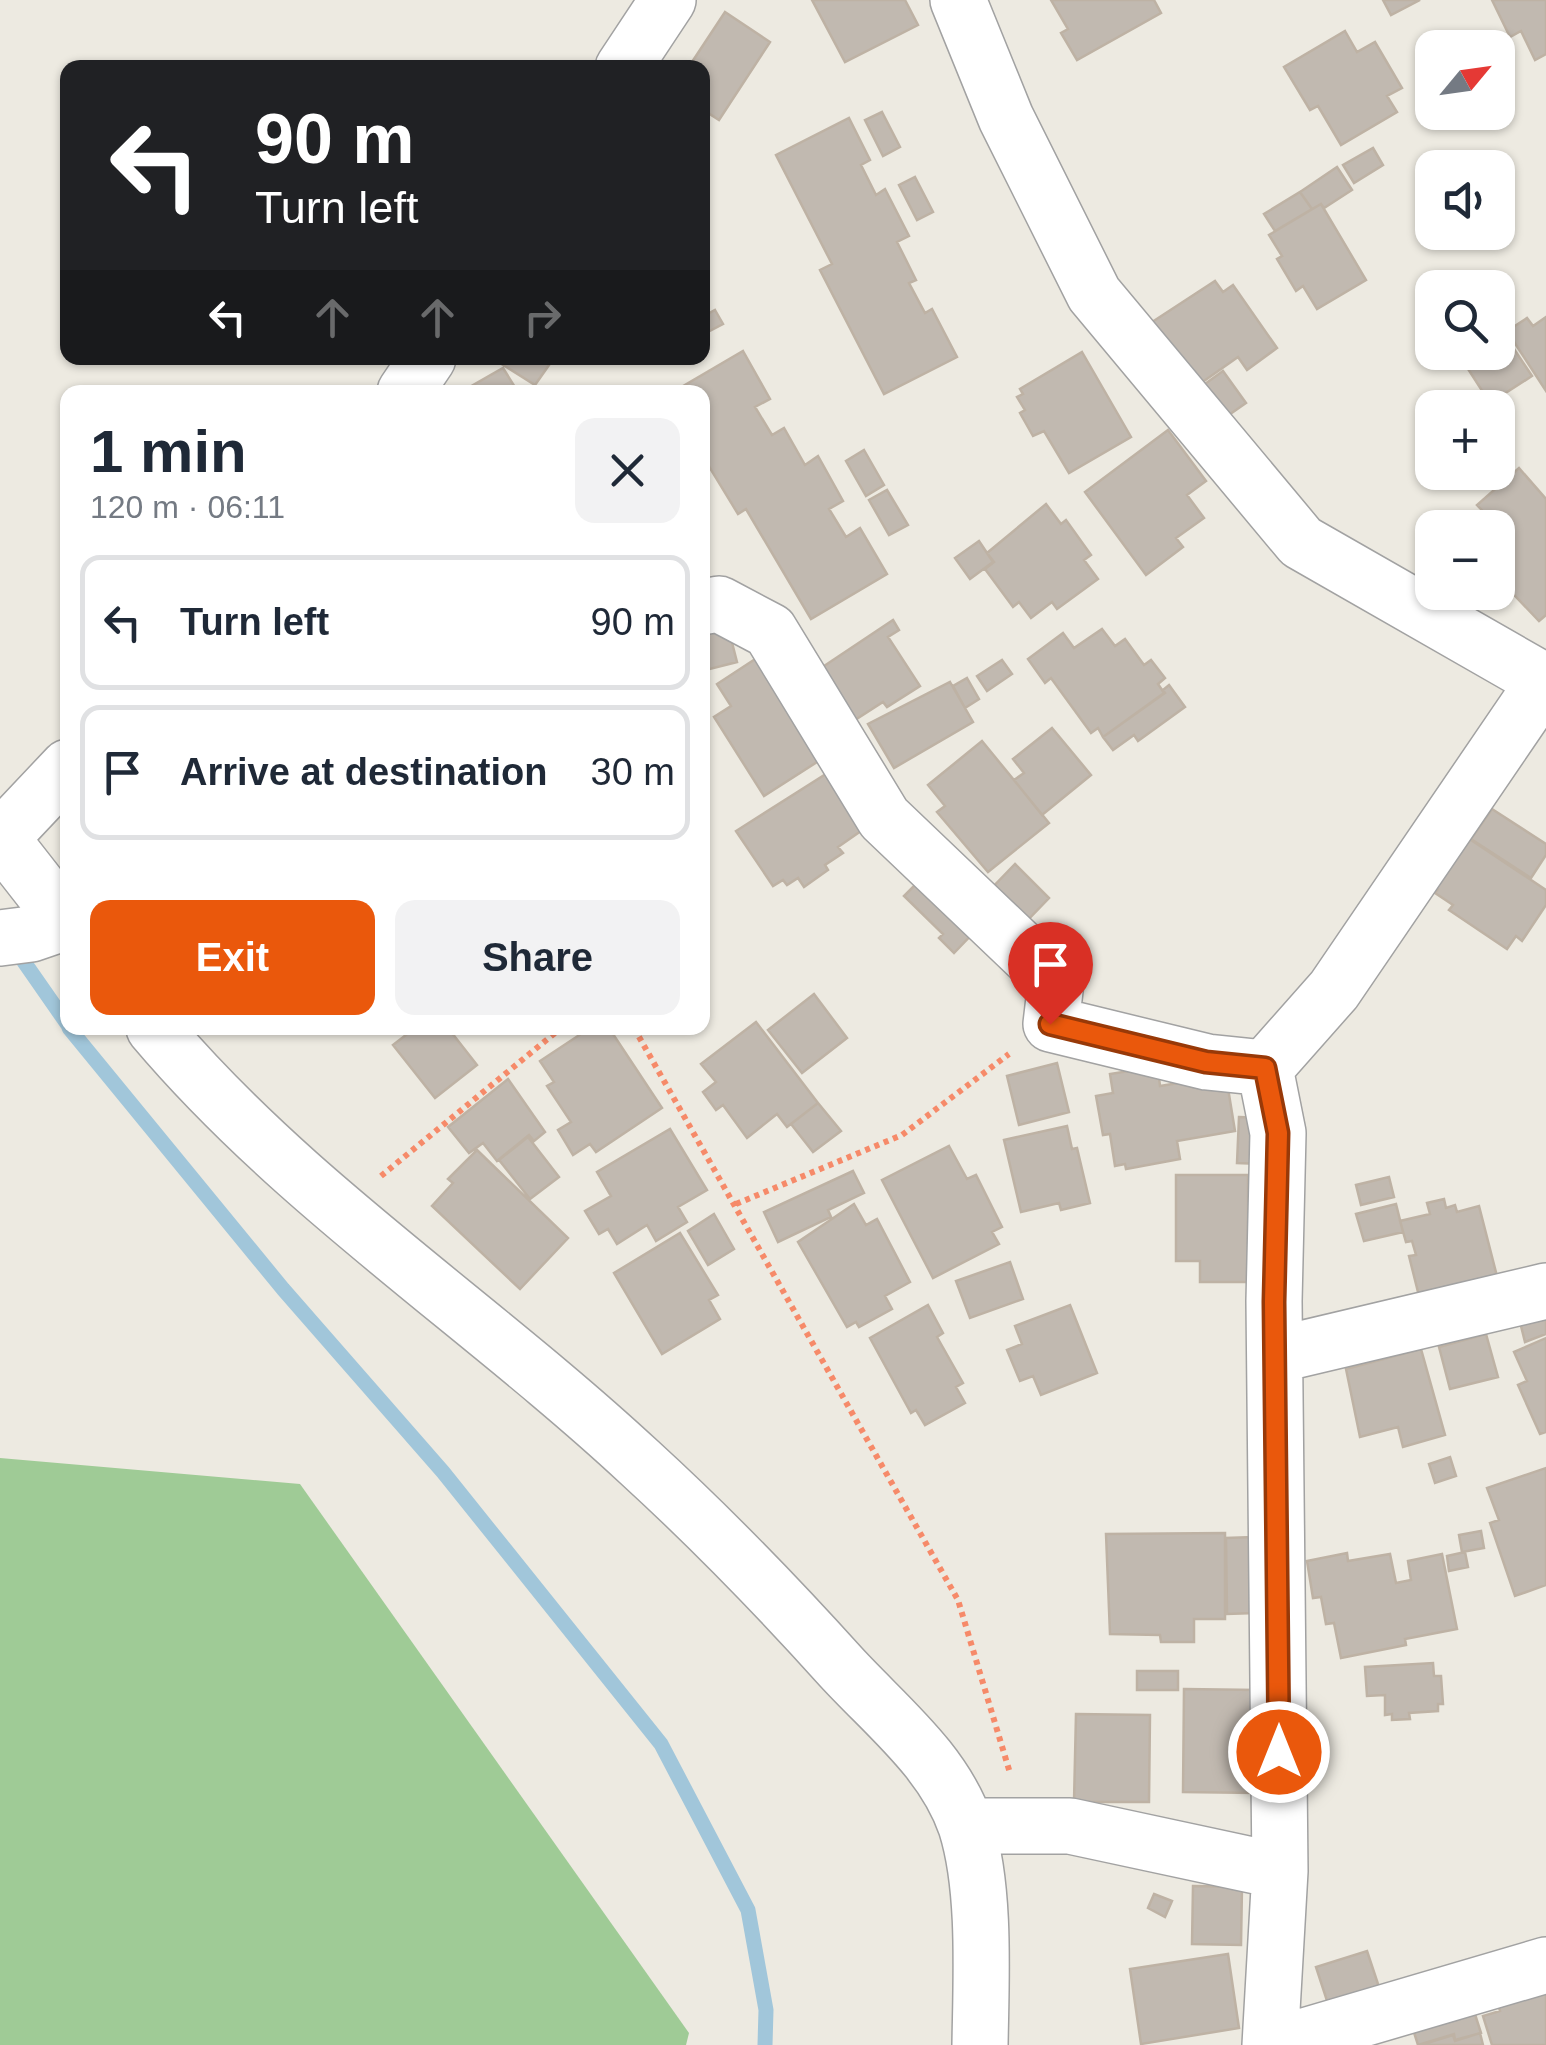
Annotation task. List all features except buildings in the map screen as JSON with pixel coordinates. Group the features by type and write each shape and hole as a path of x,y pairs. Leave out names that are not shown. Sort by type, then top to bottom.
{"street":[{"path":"628,60 668,0"},
{"path":"958,0 1006,118 1094,294 1301,542 1545,680 1334,990 1265,1068"},
{"path":"710,606 719,604 770,631 884,818 1056,982 1050,1024 1206,1062 1265,1068"},
{"path":"41,929 0,837 60,775"},
{"path":"160,1035 194,1072 344,1212 639,1461 787,1608 936,1765 966,1826 978,1891 980,2045"},
{"path":"1265,1068 1278,1133 1280,1871 1272,2045 1546,1964"},
{"path":"1276,1355 1546,1291"},
{"path":"966,1826 1070,1826 1280,1871"}],"path":[{"path":"736,1204 902,1135 1050,1024"},
{"path":"344,1212 401,1155 552,1035"},
{"path":"638,1035 958,1600 1012,1778 966,1826"}],"green space":[{"path":"0,1458 300,1484 689,2033 686,2045 0,2045"}],"waterway":[{"path":"13,946 60,1014"},
{"path":"75,1035 283,1289 443,1472 661,1744 748,1910 766,2010 765,2045"}],"route":[{"path":"1050,1024 1206,1062 1265,1068 1278,1133 1274,1302 1279,1752"}]}
